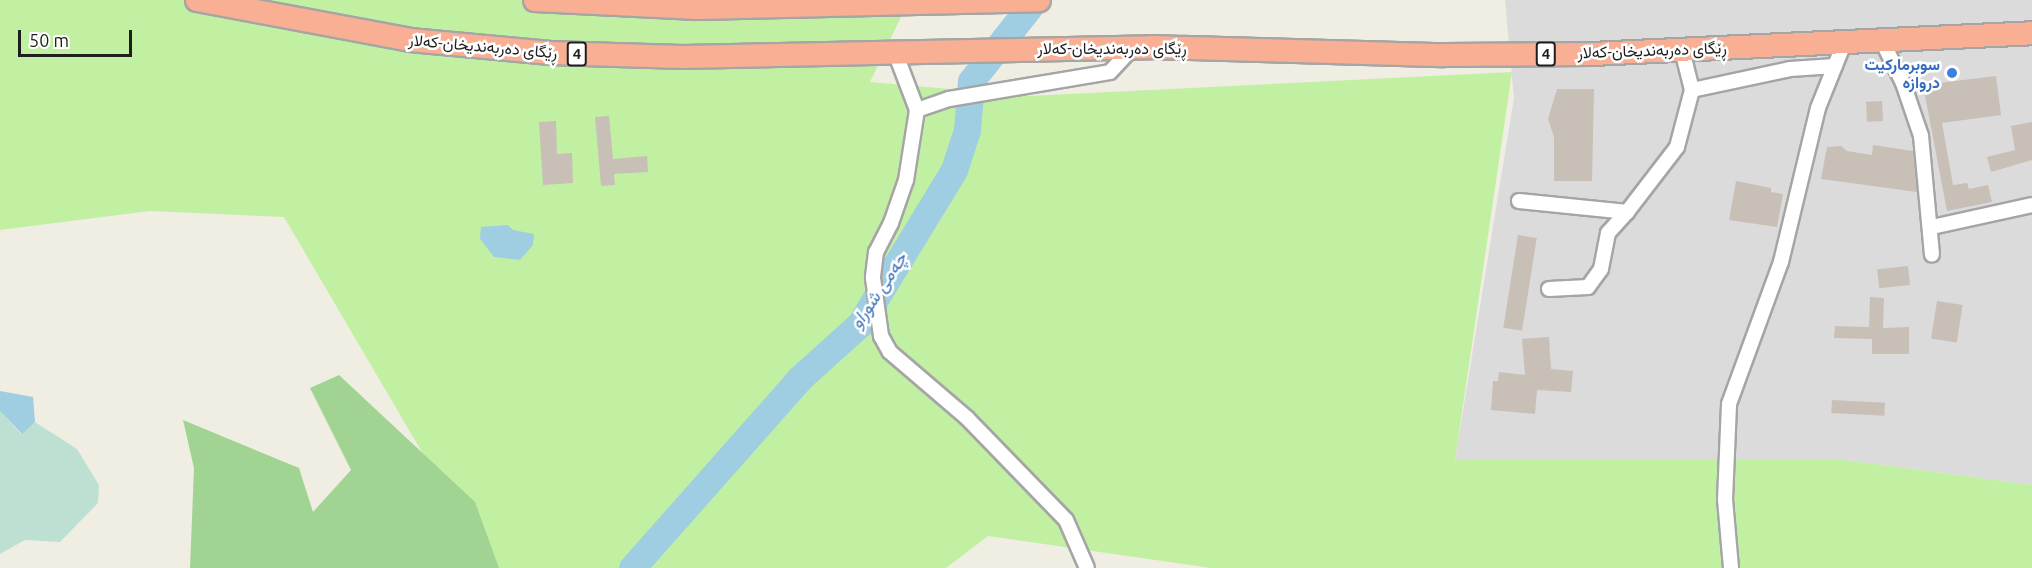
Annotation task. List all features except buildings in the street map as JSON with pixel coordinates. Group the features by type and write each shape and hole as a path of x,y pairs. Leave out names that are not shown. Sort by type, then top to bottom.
{"highway":[{"name":"ڕێگای دەربەندیخان-کەلار","path":"197,0 230,4 410,40 550,53 683,57 961,49 1134,47 1443,55 1682,50 2032,33"},
{"path":"535,0 698,8 1039,0"}],"street":[{"path":"1881,39 1903,83 1922,136 1932,227 1932,254"},
{"path":"1731,568 1725,500 1729,404 1780,262 1818,108 1845,41"},
{"path":"917,110 949,99 991,94 1052,79 1110,72 1134,47"},
{"path":"1549,289 1588,287 1601,269 1608,233 1677,147 1692,90 1682,50"},
{"path":"895,52 917,110 906,180 891,224 876,252 873,278 881,336 890,352 967,418 1065,520 1087,568"},
{"path":"1692,90 1790,69 1835,66"},
{"path":"1519,201 1627,212"},
{"path":"1932,227 2032,205"}],"shaded area":[{"path":"1505,0 2032,0 2032,485 1845,460 1455,460 1514,98"}],"green space":[{"path":"0,0 909,0 870,82 1028,96 1512,72 1455,460 1845,460 2032,485 2032,568 1211,568 988,536 946,568 428,568 443,488 284,217 150,211 0,230"},
{"path":"339,375 475,502 499,568 190,568 194,468 183,420 299,468 313,512 351,470 310,388"},
{"path":"0,411 21,434 35,422 77,449 99,485 98,503 60,542 25,540 0,554"}],"water":[{"path":"508,225 513,230 534,234 533,245 520,260 494,257 480,239 481,227"},
{"path":"0,391 33,397 35,422 22,434 0,411"}],"waterway":[{"name":"چەمی شوراو","path":"632,568 800,378 860,324 954,170 967,130 971,81 1035,0"}],"place":[{"name":"سوبرماركيت دروازه","path":"1952,73"}]}
